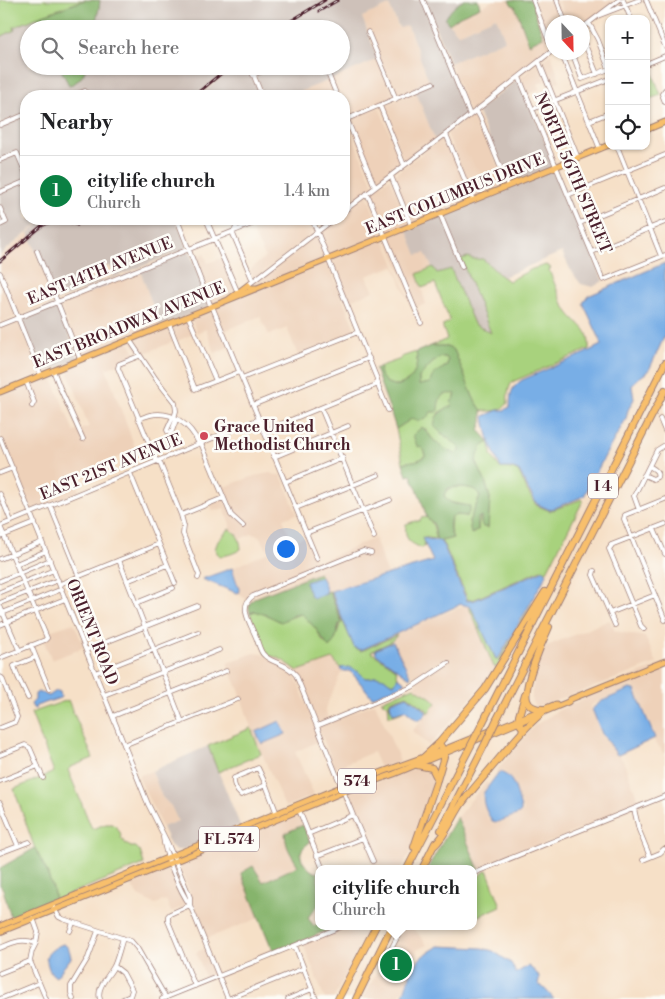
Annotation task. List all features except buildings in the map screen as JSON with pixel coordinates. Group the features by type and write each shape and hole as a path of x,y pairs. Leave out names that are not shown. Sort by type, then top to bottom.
{"highway":[{"name":"I 4","path":"409,865 558,576 664,364"},
{"name":"I 4","path":"424,865 665,390"},
{"path":"433,847 470,793 542,711 533,708 528,703 526,691 541,644 574,569"},
{"path":"408,865 436,783 442,749 485,689 551,583 558,576"},
{"path":"522,732 523,728 519,721 530,678"},
{"path":"424,757 442,749"},
{"path":"417,765 432,768 436,783"},
{"path":"336,999 348,981 374,930"},
{"path":"357,999 390,930"}],"main road":[{"path":"650,128 665,122"},
{"name":"EAST COLUMBUS DRIVE","path":"241,293 605,147"},
{"path":"248,285 250,288 257,288"},
{"name":"EAST BROADWAY AVENUE","path":"1,389 26,381 228,300 241,293 248,285"},
{"path":"442,749 519,721 567,699 665,661"},
{"name":"FL 574","path":"0,926 9,928 53,907 298,811 342,790 393,775 417,765 442,749"},
{"name":"574","path":"172,860 290,808 342,790 424,757"},
{"path":"287,815 290,808 298,811"},
{"path":"0,926 53,907"}],"street":[{"path":"423,0 470,115"},
{"path":"533,0 545,32"},
{"path":"557,0 562,15"},
{"path":"590,22 621,0 629,15"},
{"path":"598,16 639,0"},
{"path":"646,0 665,46"},
{"path":"575,60 582,79 609,70 598,40 590,25"},
{"path":"368,32 396,99"},
{"path":"350,205 391,176 545,56"},
{"path":"650,62 665,56"},
{"path":"590,57 597,74"},
{"path":"564,60 600,149"},
{"path":"538,62 578,158"},
{"path":"254,75 260,90"},
{"path":"329,75 335,90"},
{"name":"NORTH 56TH STREET","path":"520,77 603,280 663,255"},
{"path":"532,109 605,80"},
{"path":"350,118 433,83"},
{"path":"664,91 665,102"},
{"path":"380,106 404,165"},
{"path":"476,110 508,186"},
{"path":"589,121 605,115"},
{"path":"0,125 20,117"},
{"path":"350,126 375,187"},
{"path":"446,134 473,200"},
{"path":"619,150 638,200 663,255"},
{"path":"0,160 17,153 20,160"},
{"path":"568,195 665,155"},
{"path":"391,176 411,225"},
{"path":"0,192 20,184"},
{"path":"580,224 665,188"},
{"path":"367,193 421,323"},
{"path":"0,208 6,222 0,225"},
{"path":"440,214 462,267"},
{"path":"592,252 665,222"},
{"path":"179,225 317,559"},
{"path":"208,225 241,293"},
{"path":"235,225 236,228 233,234 254,281"},
{"name":"EAST 14TH AVENUE","path":"0,325 248,225"},
{"path":"314,225 369,358 388,410"},
{"name":"EAST BROADWAY AVENUE","path":"248,285 324,226"},
{"path":"37,251 80,359"},
{"path":"0,273 41,375"},
{"path":"188,316 216,381"},
{"path":"169,324 195,389 239,372"},
{"path":"242,378 358,332"},
{"path":"129,339 175,403 174,418"},
{"path":"140,356 118,366 118,368 138,419 157,461 160,463 181,515 184,526 183,534 199,575 198,578"},
{"path":"253,405 369,358"},
{"path":"53,370 83,439"},
{"path":"26,381 34,402 32,406"},
{"path":"264,430 376,385 377,382"},
{"path":"321,408 374,537"},
{"path":"138,419 159,414 174,418 192,431 200,444 231,515 243,526"},
{"name":"EAST 21ST AVENUE","path":"0,526 259,419"},
{"path":"660,419 665,431"},
{"path":"274,457 348,426"},
{"name":"ORIENT ROAD","path":"0,438 148,804 162,834 164,846 172,860 186,900 190,905 228,999"},
{"path":"639,510 634,496 657,450 665,445"},
{"path":"285,482 342,458"},
{"path":"644,475 652,479 658,475 649,466"},
{"path":"0,473 13,468"},
{"path":"130,472 175,583"},
{"path":"296,508 378,475"},
{"path":"0,494 11,521"},
{"path":"181,515 223,498"},
{"path":"665,499 625,516 624,519 665,620"},
{"path":"306,533 390,500"},
{"path":"50,505 79,577"},
{"path":"2,536 35,523"},
{"path":"644,630 609,549 611,545 665,524"},
{"path":"0,526 2,536 12,554 47,638 0,658"},
{"path":"654,528 665,554"},
{"path":"0,559 42,542"},
{"path":"1,613 32,601 60,585 159,544"},
{"path":"16,564 46,551"},
{"path":"371,553 363,551 253,596 248,599 246,613 263,654 292,669 296,675 373,861"},
{"path":"0,581 50,560"},
{"path":"119,560 182,722"},
{"path":"127,581 167,565"},
{"path":"0,592 54,570"},
{"path":"594,571 614,625"},
{"path":"19,650 1,613 0,605 28,592 60,585"},
{"path":"136,603 173,588"},
{"path":"610,613 655,595"},
{"path":"0,625 65,599"},
{"path":"86,650 197,606"},
{"path":"96,673 198,632"},
{"path":"31,645 49,689"},
{"path":"104,695 219,650"},
{"path":"28,698 14,666 36,657"},
{"path":"317,726 412,687 448,663"},
{"path":"113,716 226,671"},
{"path":"0,678 2,678 17,717 14,722 0,728"},
{"path":"124,745 238,699"},
{"path":"0,755 25,745 30,748 43,778"},
{"path":"0,781 38,766"},
{"path":"266,785 241,795 238,793 233,781 234,778 258,768 266,785 277,814"},
{"path":"477,872 665,796"},
{"path":"0,803 18,846"},
{"path":"634,809 639,830 650,857"},
{"path":"298,811 321,865"},
{"path":"308,834 353,815"},
{"path":"317,856 363,838"},
{"path":"0,853 29,842"},
{"path":"643,860 660,853 664,849"},
{"path":"190,905 170,914 168,920 195,986"},
{"path":"53,907 59,917 98,932 131,941 137,948 164,998 333,930"},
{"path":"33,918 38,932 30,961 46,999"},
{"path":"70,931 73,923"},
{"path":"388,956 401,930"},
{"path":"73,999 71,986 88,958 98,932"},
{"path":"100,999 100,989 114,966 123,938"},
{"path":"0,948 20,940 36,943"},
{"path":"295,946 316,999"},
{"path":"0,973 30,961"},
{"path":"114,966 123,974 132,990 130,996 123,999"},
{"path":"228,999 304,968"},
{"path":"0,999 39,983"},
{"path":"288,999 312,989"}],"shaded area":[{"path":"0,0 328,0 296,20 20,20 20,75 222,75 204,90 20,90 20,116 0,124"},
{"path":"330,0 422,0 468,114 435,140 414,87 429,81 408,26 399,28 389,5 362,17 378,59 350,71 350,20 296,20"},
{"path":"424,0 463,0 445,19 458,34 496,17 505,40 450,63"},
{"path":"494,0 509,0 515,6 528,44 540,25 532,1 545,33 545,55 475,110 469,111 450,63 505,40 496,17 458,34 449,24 460,16"},
{"path":"534,0 556,0 561,15 545,15 545,29"},
{"path":"558,0 617,0 590,21 590,15 563,15"},
{"path":"389,5 398,28 408,26 429,81 396,97 362,17"},
{"path":"545,58 545,60 553,60 560,81 549,85 540,62"},
{"path":"378,59 395,98 350,116 350,90 337,90 332,79 341,75 350,75 350,71"},
{"path":"538,63 545,81 538,84 540,89 528,95 521,77"},
{"path":"224,75 253,75 259,90 206,90"},
{"path":"255,75 328,75 330,80 304,90 261,90"},
{"path":"330,75 341,75 332,79"},
{"path":"519,78 555,166 509,185 477,111"},
{"path":"330,80 334,90 304,90"},
{"path":"416,91 435,140 405,163 381,107"},
{"path":"379,107 403,164 376,185 350,125 350,119"},
{"path":"477,114 506,186 474,199 447,134 470,116"},
{"path":"20,118 20,225 37,225 0,255 0,126"},
{"path":"350,129 374,187 350,204"},
{"path":"445,136 472,200 412,223 392,176"},
{"path":"556,168 603,281 593,287 581,284 571,271 562,252 503,277 483,259 462,259 492,333 474,324 451,269 437,273 425,253 417,255 406,228"},
{"path":"390,178 410,224 385,235 369,194"},
{"path":"367,195 383,235 328,257 318,232 328,225 350,225 350,208"},
{"path":"38,225 178,225 188,248 56,301 28,233","holes":["110,266 114,274 109,278 93,283 90,272"]},
{"path":"313,225 316,231 254,279 250,270 265,257 250,226"},
{"path":"406,228 417,255 425,252 432,267 417,274 426,304 415,307 386,237"},
{"path":"28,233 56,301 19,316 0,270 0,257"},
{"path":"317,233 326,258 256,287 249,285"},
{"path":"384,238 413,308 411,308 394,266 366,276 374,291 347,301 329,260"},
{"path":"189,251 210,306 160,326 140,270"},
{"path":"204,253 208,263 222,258 237,292 228,299 212,305 194,258"},
{"path":"327,260 356,332 298,355 287,328 269,335 260,316 224,331 214,307"},
{"path":"140,270 160,326 81,358 59,302"},
{"path":"0,275 17,316 0,324"},
{"path":"57,303 79,359 42,373 20,318"},
{"path":"212,308 228,347 215,353 206,329 197,333 190,316"},
{"path":"188,317 195,333 177,341 170,324"},
{"path":"18,319 40,374 3,389 0,383 0,326"},
{"path":"168,325 175,341 140,355 130,340"},
{"path":"128,341 138,356 106,369 136,450 96,466 98,472 76,480 79,491 31,511 0,435 0,393 26,382 34,405 28,382 50,373 74,432 89,427 66,366"},
{"path":"270,473 281,475 297,514 283,519 292,542 306,536 316,563 375,538 387,573 326,592 319,573 249,601 253,597 363,550 252,595 247,600 238,593 240,591 232,568 269,552 259,536 252,534 240,539 230,529 224,508 213,511 210,504 223,499 232,515 221,488 254,476"},
{"path":"464,606 469,607 494,667 497,667 435,740 428,745 412,731 427,714 434,701 414,687 417,682 393,642 398,634"},
{"path":"610,620 615,631 645,637 657,663 537,707 532,702 532,692 537,663 542,648"},
{"path":"74,623 84,647 52,660 44,642 46,632"},
{"path":"254,653 262,654 295,675 321,740 295,752 314,795 285,807 251,728 239,690 227,663"},
{"path":"267,655 278,657 298,671 334,658 342,671 325,709 329,720 317,725 297,674 292,668"},
{"path":"665,663 665,757 660,747 656,745 654,740 656,736 633,686 590,706 601,736 616,755 620,756 623,760 640,805 479,870 457,817 487,781 488,785 481,797 487,816 492,823 496,824 519,815 524,811 512,779 505,772 500,771 497,773 496,771 535,725 561,709 586,698 585,695"},
{"path":"375,703 400,761 380,768 373,752 335,768 318,727"},
{"path":"208,746 240,825 182,850 176,850 170,845 162,827 178,821 171,806 162,797 152,771"},
{"path":"421,766 429,768 433,781 427,810 415,843 403,865 373,865 367,850 375,861 346,795"},
{"path":"152,771 162,797 171,806 178,821 162,827 138,776"},
{"path":"298,812 303,825 290,854 298,865 262,882 256,869 241,873 259,918 205,939 192,907 195,906 181,871 181,863 184,860"},
{"path":"163,869 169,870 172,873 186,906 171,912 166,900 155,904 140,897 128,882"},
{"path":"336,930 368,930 333,999 325,999 303,944"},
{"path":"399,930 415,930 427,945 417,950 415,964 398,999 363,999"},
{"path":"206,948 218,976 206,980 196,952"}],"green space":[{"path":"0,0 85,0 32,20 20,20 20,25 14,27 15,30 0,37"},
{"path":"85,0 100,0 96,20 39,20 37,17"},
{"path":"463,0 478,0 480,7 460,16 449,24 445,19 453,8"},
{"path":"509,0 532,0 543,37 529,44 515,6"},
{"path":"650,67 661,95 650,99"},
{"path":"64,75 82,75 75,82 69,85"},
{"path":"468,257 483,259 509,281 532,269 546,265 551,268 549,270 567,311 588,335 589,349 512,382 508,392 508,403 503,408 496,410 482,411 473,397 454,350 444,346 431,346 447,339 443,325 450,321 435,283 422,288 417,274 433,267 437,273 451,269 474,324 491,333 461,259"},
{"path":"431,346 444,346 454,350 473,397 482,411 482,422 479,430 489,442 481,447 476,461 490,498 488,528 483,527 481,516 478,518 478,530 471,534 469,521 480,497 479,494 473,489 449,488 444,495 446,499 455,504 470,506 470,510 467,516 457,515 451,517 450,528 453,538 441,541 436,539 433,523 427,518 411,475 407,476 403,463 425,456 423,449 417,446 413,435 422,427 435,442 445,449 456,454 461,450 434,426 438,415 453,405 451,402 456,394 442,396 439,401 438,410 431,412 426,419 418,421 413,418 396,429 375,369 381,366 379,372 383,379 389,384 400,385 408,381 413,375 417,364 416,352","holes":["446,357 448,360 447,366 438,371 430,383 419,385 419,377 429,366 438,359"]},
{"path":"416,352 416,369 408,381 393,385 382,378 379,372 381,366"},
{"path":"442,357 446,357 448,361 447,366 430,383 419,385 419,377 432,363"},
{"path":"446,393 456,393 453,405 438,413 441,433 461,449 456,454 447,450 434,441 425,428 422,447 425,456 403,463 396,429 413,418 431,412"},
{"path":"489,442 491,455 500,468 519,472 536,505 550,511 582,499 583,501 547,571 543,569 475,599 468,600 441,541 453,538 450,530 451,517 457,515 467,516 464,505 448,502 444,495 447,490 455,487 470,488 477,491 480,497 469,521 472,534 478,530 479,518 481,516 481,523 488,527 490,498 476,461 481,447"},
{"path":"422,517 428,518 432,523 436,539 422,537 425,546 422,548 408,540 406,524 419,521"},
{"path":"229,529 238,537 241,549 231,554 219,556 215,549 218,541"},
{"path":"319,573 321,577 305,582 326,594 329,591 342,623 339,624 335,640 329,648 316,629 302,614 295,615 281,622 255,611 250,613 251,601 255,598"},
{"path":"329,591 354,647 361,651 397,635 389,643 371,652 396,669 398,678 394,684 384,678 365,678 354,670 340,668 333,659 298,671 281,659 266,654 250,613 255,611 274,618 288,619 302,613 316,629 324,643 335,640 342,622"},
{"path":"533,602 497,667 494,667 469,607 471,607 496,660 501,657"},
{"path":"414,687 436,703 428,713 426,709 407,695 390,701 389,705 393,713 402,712 389,716 388,704 381,701"},
{"path":"68,700 93,758 68,770 92,829 106,824 113,824 126,844 136,847 140,851 144,864 55,900 46,870 36,852 14,789 54,772 31,713"},
{"path":"251,728 261,754 218,772 208,746"},
{"path":"457,817 477,865 429,865"},
{"path":"303,825 310,842 304,847 301,859 309,869 315,872 315,909 308,918 315,926 315,930 328,930 275,952 241,873 253,866 263,882 298,866 287,847 285,833"},
{"path":"35,848 46,870 55,900 11,918 3,889 0,885 0,868"},
{"path":"487,870 501,906 477,917 477,878"}],"water":[{"path":"665,263 665,335 650,368 632,386 634,399 626,419 584,496 550,510 537,504 520,472 512,468 501,468 490,443 484,416 510,407 512,391 522,380 601,345 583,303 588,296"},
{"path":"422,538 440,541 467,601 475,600 544,570 547,574 500,656 496,659 471,607 461,604 361,650 354,647 331,591 433,561"},
{"path":"232,568 240,592 237,593 202,579"},
{"path":"321,577 326,593 313,598 305,582"},
{"path":"393,642 410,678 376,654 375,650"},
{"path":"349,667 359,672 365,678 376,676 394,684 398,677 406,683 372,697 352,673 342,671 340,668"},
{"path":"630,689 635,690 655,738 618,755 602,734 592,709 602,701"},
{"path":"56,691 60,692 60,698 36,706 35,709 33,708 31,704 35,700 35,694 42,692 49,696"},
{"path":"407,696 426,711 426,714 420,720 417,720 405,710 392,712 391,702"},
{"path":"280,721 286,734 262,744 256,732"},
{"path":"499,772 509,777 512,781 521,812 495,823 487,812 483,796"},
{"path":"63,944 70,951 71,958 56,977 50,971 46,957 53,949"},
{"path":"438,946 482,948 493,951 511,963 516,973 528,966 538,976 538,984 554,999 402,999 408,979 415,965 422,956"}],"waterway":[{"path":"120,279 143,270"},
{"path":"88,292 107,284"}],"railway":[{"path":"293,20 325,0"},
{"path":"319,11 338,0"},
{"path":"201,90 219,75"},
{"path":"0,261 43,225"}],"place":[{"name":"Grace United Methodist Church","path":"204,436"},
{"name":"citylife church","path":"396,965"}]}
